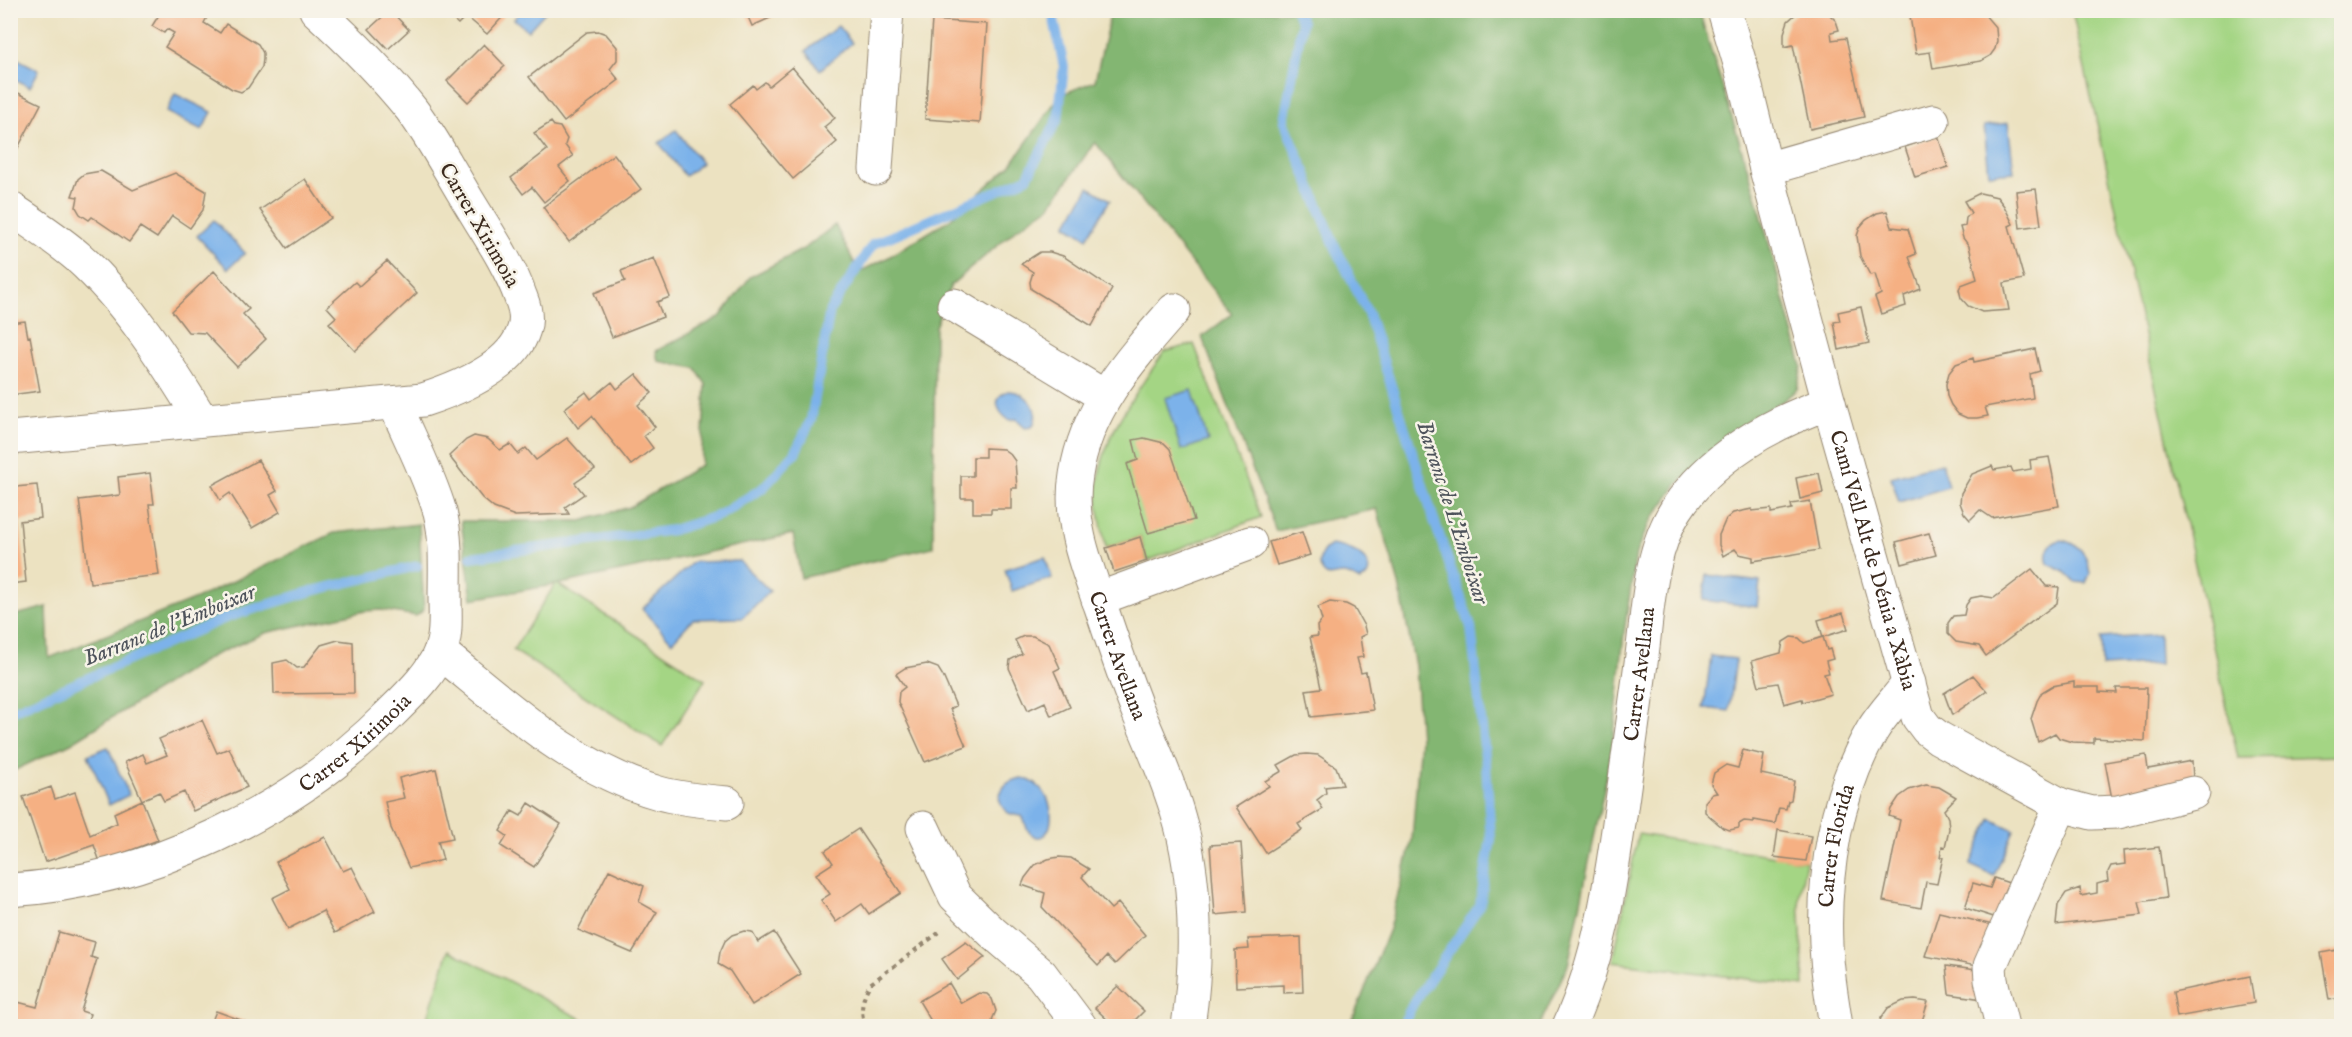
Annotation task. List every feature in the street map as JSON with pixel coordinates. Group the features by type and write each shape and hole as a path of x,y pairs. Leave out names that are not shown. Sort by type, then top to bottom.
{"street":[{"name":"Carrer Xirimoia","path":"10,438 423,400 473,380 505,358 521,337 525,326 525,311 508,268 413,112 368,60 316,10"},
{"path":"876,169 887,10"},
{"name":"Camí Vell Alt de Dénia a Xàbia","path":"1724,10 1829,403 1918,717 1927,729 1939,738 2061,805 2092,813 2118,812 2193,793"},
{"path":"1766,169 1933,121"},
{"path":"10,208 52,236 80,259 104,285 174,374 201,419"},
{"path":"954,305 1104,396"},
{"name":"Carrer Avellana","path":"1174,310 1131,358 1104,396 1082,452 1076,475 1074,498 1077,532 1098,599 1130,690 1172,797 1185,845 1191,874 1193,946 1193,986 1188,1026"},
{"name":"Carrer Avellana","path":"1569,1026 1584,992 1609,892 1649,603 1662,539 1676,510 1725,459 1777,423 1829,403"},
{"name":"Carrer Xirimoia","path":"10,890 43,888 123,871 194,847 240,823 345,755 379,725 424,677 440,652 445,609 445,554 440,514 429,480 395,404"},
{"path":"1098,599 1250,543"},
{"path":"440,652 537,731 586,762 657,793 687,800 727,803"},
{"name":"Carrer Florida","path":"1836,1026 1826,945 1829,868 1838,822 1856,766 1873,730 1909,683"},
{"path":"2002,1026 1990,966 2061,805"},
{"path":"923,828 955,896 1041,974 1080,1026"}],"path":[{"path":"866,1026 861,1010 864,994 870,984 970,910"}],"green space":[{"path":"1111,11 1699,11 1757,199 1802,366 1797,389 1783,401 1750,418 1677,485 1649,524 1636,553 1624,633 1613,745 1568,965 1539,1026 1350,1026 1389,929 1412,840 1420,739 1415,666 1399,584 1377,509 1276,531 1202,337 1232,314 1095,142 1049,207 1018,228 951,285 935,327 933,547 801,578 793,534 565,583 472,599 461,521 581,521 630,507 701,465 706,384 695,368 658,361 656,351 720,317 750,277 805,248 835,225 859,272 887,258 949,220 1010,166 1060,95 1095,81"},
{"path":"2072,11 2341,11 2341,756 2238,758"},
{"path":"1194,344 1261,517 1147,561 1140,537 1106,548 1100,516 1098,483 1107,447 1123,414 1164,352"},
{"path":"419,524 424,610 416,616 381,610 365,611 265,633 212,656 71,743 11,772 11,616 47,607 49,658 196,599 334,533"},
{"path":"556,583 705,680 662,746 513,650"},
{"path":"1638,834 1806,861 1799,898 1804,986 1613,962"},
{"path":"449,950 595,1026 425,1026"}],"water":[{"path":"521,11 546,11 528,31 514,19"},
{"path":"838,26 852,43 820,70 806,51"},
{"path":"10,55 39,70 30,87 11,77"},
{"path":"175,94 212,112 202,130 166,112"},
{"path":"2008,123 2014,172 1989,174 1984,126"},
{"path":"676,130 702,163 685,176 659,143"},
{"path":"1089,187 1110,200 1087,238 1066,225"},
{"path":"214,220 245,253 228,269 197,236"},
{"path":"1192,390 1208,441 1181,450 1165,398"},
{"path":"1008,391 1021,394 1031,403 1035,414 1032,427 1025,428 1017,419 1009,420 1001,413 998,405 999,397"},
{"path":"1942,463 1948,487 1899,502 1891,477"},
{"path":"2062,540 2074,544 2085,557 2090,574 2086,583 2075,582 2065,572 2048,564 2049,548"},
{"path":"1331,545 1349,549 1363,558 1369,570 1365,578 1360,581 1345,574 1330,576 1325,574 1319,565 1320,558"},
{"path":"1045,557 1052,578 1012,591 1005,569"},
{"path":"739,561 770,591 742,618 693,619 672,642 642,609 693,562"},
{"path":"1707,575 1760,582 1757,607 1703,600"},
{"path":"2159,634 2160,664 2102,667 2101,638"},
{"path":"1711,656 1736,659 1729,711 1704,708"},
{"path":"108,747 129,795 109,805 88,755"},
{"path":"1022,778 1036,784 1045,794 1050,805 1051,817 1045,835 1038,837 1030,833 1022,816 1010,814 1002,807 999,798 1002,790 1013,780"},
{"path":"1991,819 2014,830 1994,876 1970,865"}],"building":[{"path":"162,10 211,10 204,23 220,33 226,24 258,44 263,53 262,67 248,88 241,92 232,89 165,47 174,33 167,29 164,33 152,26"},
{"path":"390,10 409,30 388,49 369,29"},
{"path":"443,10 509,10 487,34 466,16 458,24"},
{"path":"745,10 788,10 752,26"},
{"path":"1804,10 1828,13 1836,21 1839,30 1831,32 1832,40 1846,38 1864,117 1810,129 1793,45 1784,47 1784,33 1788,21"},
{"path":"1909,10 1957,10 1958,13 1975,10 1984,14 1996,28 1995,49 1990,56 1981,61 1933,69 1930,52 1916,54"},
{"path":"932,20 987,24 980,123 925,119"},
{"path":"598,31 606,34 617,47 617,60 610,69 619,80 564,122 529,77 587,32"},
{"path":"484,44 505,66 468,102 447,81"},
{"path":"792,67 835,118 824,127 837,142 793,179 730,104 753,85 756,89 765,82 769,86"},
{"path":"10,89 41,104 10,163"},
{"path":"551,122 554,126 560,127 567,139 565,145 573,156 559,167 570,181 544,202 532,187 523,194 511,178 547,150 534,133"},
{"path":"1938,136 1948,167 1915,177 1905,147"},
{"path":"614,154 641,189 569,242 543,207"},
{"path":"101,171 133,190 175,173 206,191 203,210 190,228 172,216 157,238 140,227 129,242 92,217 89,220 80,214 76,207 78,197 72,196 78,179 84,174"},
{"path":"305,179 331,218 287,248 260,210"},
{"path":"2036,189 2041,225 2020,228 2016,191"},
{"path":"1980,193 1997,197 2013,224 2009,226 2024,279 2004,283 2009,310 1982,312 1968,306 1961,298 1959,289 1961,285 1977,279 1969,246 1963,238 1960,227 1965,226 1966,218 1971,213 1964,201"},
{"path":"1887,211 1892,227 1908,229 1916,254 1909,257 1921,289 1904,296 1906,306 1881,314 1875,297 1881,294 1875,274 1870,275 1860,256 1857,236 1866,220 1877,213"},
{"path":"1040,252 1063,256 1112,289 1092,326 1031,289 1030,282 1033,272 1021,264"},
{"path":"654,258 670,297 657,302 663,317 612,337 594,293 625,281 621,271"},
{"path":"387,261 417,293 355,351 329,323 336,317 327,307 355,282 359,286"},
{"path":"214,271 249,309 243,314 266,339 237,367 205,333 188,332 172,311"},
{"path":"1861,307 1869,343 1839,350 1834,322 1840,321 1838,312"},
{"path":"25,321 40,391 10,395 10,323"},
{"path":"2035,349 2040,371 2030,374 2033,398 1985,407 1988,416 1977,418 1967,418 1958,414 1951,405 1947,396 1946,384 1949,373 1956,364 1973,358 1974,362"},
{"path":"636,374 652,393 638,405 655,427 644,436 653,448 631,465 592,416 578,428 564,409 586,392 591,399 612,382 617,389"},
{"path":"474,436 488,439 500,450 510,444 518,454 526,448 536,460 567,438 595,469 575,483 584,494 565,507 569,514 515,516 494,508 482,498 449,456 466,440"},
{"path":"1144,438 1164,443 1170,449 1194,520 1148,533 1127,464 1138,460 1133,440"},
{"path":"985,448 1003,449 1015,461 1017,488 1011,488 1011,509 991,509 991,513 973,513 973,498 961,498 961,476 973,476 973,457 985,457"},
{"path":"2049,457 2059,506 1992,518 1980,510 1970,520 1964,513 1960,503 1961,493 1972,474 1992,466 1994,470 2011,467 2013,472 2031,469 2030,460"},
{"path":"258,460 277,491 270,495 280,512 252,528 230,493 220,500 212,485"},
{"path":"150,473 154,504 149,504 159,575 90,583 79,500 120,495 118,477"},
{"path":"1819,473 1823,493 1800,499 1796,478"},
{"path":"37,485 41,518 20,521 26,582 10,584 10,496 16,496 15,487"},
{"path":"1810,501 1819,550 1753,561 1753,557 1739,554 1735,549 1723,556 1719,545 1719,535 1726,519 1733,513 1752,509 1752,511 1771,509 1771,513 1792,509 1791,504"},
{"path":"1302,532 1310,555 1277,565 1269,542"},
{"path":"1929,533 1936,555 1902,564 1896,542"},
{"path":"1140,537 1147,561 1114,572 1106,548"},
{"path":"2032,569 2046,586 2059,587 2057,603 1986,656 1979,646 1956,642 1948,634 1948,623 1953,616 1964,615 1966,605 1971,598 1981,596 1994,598"},
{"path":"1330,602 1346,604 1354,608 1364,626 1366,634 1360,637 1363,657 1357,658 1361,673 1366,672 1373,710 1311,717 1306,690 1321,688 1310,637 1318,636 1317,626 1322,620 1318,607"},
{"path":"1843,613 1848,629 1823,637 1818,620"},
{"path":"1024,636 1033,636 1049,644 1060,668 1054,671 1070,707 1051,716 1045,702 1028,710 1009,668 1010,660 1022,654 1015,640"},
{"path":"1791,637 1799,638 1804,643 1823,637 1833,659 1826,661 1829,673 1824,674 1831,694 1803,702 1802,699 1784,704 1778,683 1759,686 1752,661 1781,653 1783,642"},
{"path":"338,640 353,642 354,693 274,694 273,663 287,660 297,668 304,667 321,645"},
{"path":"927,664 938,668 943,676 956,706 950,709 966,746 925,762 898,702 899,692 905,687 896,674 905,668"},
{"path":"1973,675 1987,691 1952,715 1944,693"},
{"path":"2074,682 2074,687 2099,687 2099,692 2117,693 2116,688 2147,688 2145,741 2094,738 2094,743 2072,742 2059,738 2055,733 2038,742 2031,719 2042,692 2052,686"},
{"path":"202,720 217,753 229,748 247,787 193,811 184,792 164,801 159,792 142,800 125,762 143,754 147,763 167,755 159,739"},
{"path":"1743,750 1764,755 1761,774 1794,781 1791,800 1788,801 1786,809 1779,808 1775,824 1754,820 1754,822 1744,821 1739,824 1739,828 1730,830 1723,828 1705,812 1705,802 1712,794 1717,793 1711,784 1714,773 1726,765 1738,768"},
{"path":"1296,755 1318,755 1336,767 1343,785 1325,787 1326,793 1317,800 1323,809 1298,824 1302,830 1266,853 1236,807 1269,786 1265,781 1282,771 1278,765"},
{"path":"2146,755 2148,769 2192,761 2193,779 2112,799 2105,762"},
{"path":"436,769 453,838 438,841 443,860 409,868 391,828 385,802 404,798 399,778"},
{"path":"1926,785 1939,787 1956,797 1944,810 1948,818 1949,829 1945,847 1942,846 1940,857 1943,857 1937,884 1926,882 1921,908 1883,901 1900,820 1889,816 1891,809 1899,797 1909,790"},
{"path":"51,787 55,799 75,792 90,835 117,823 114,813 142,800 158,840 100,862 94,845 45,862 23,797"},
{"path":"529,803 561,824 534,867 501,846 507,836 500,831 512,811 521,816"},
{"path":"858,829 901,893 869,914 862,904 836,922 821,900 830,894 816,874 833,863 825,851"},
{"path":"1778,830 1811,836 1806,861 1774,857"},
{"path":"325,837 343,871 352,867 375,912 335,933 323,911 288,929 272,898 290,889 276,862"},
{"path":"1241,843 1246,912 1215,915 1210,845"},
{"path":"2159,847 2166,898 2139,902 2142,915 2056,925 2058,905 2066,893 2080,888 2081,896 2097,893 2097,884 2108,881 2107,874 2111,866 2125,864 2124,851"},
{"path":"1059,857 1071,858 1089,869 1082,877 1111,909 1118,903 1145,935 1115,964 1107,956 1098,966 1042,907 1045,893 1022,885 1035,865"},
{"path":"609,870 644,886 639,902 657,912 632,953 578,930"},
{"path":"1994,878 2012,884 1997,918 1965,908 1973,883 1990,888"},
{"path":"1939,912 1993,925 1976,966 1925,956"},
{"path":"744,931 752,932 758,942 774,932 801,974 752,1005 730,971 718,964 725,941 732,935"},
{"path":"59,932 95,942 91,957 97,959 81,1011 90,1014 86,1026 48,1026 35,1022 34,1026 10,1025 10,1000 37,1007"},
{"path":"1301,937 1303,992 1284,993 1284,985 1236,987 1235,950 1249,949 1248,939"},
{"path":"966,942 985,957 957,980 942,959"},
{"path":"2342,949 2342,998 2329,1000 2321,953"},
{"path":"1946,966 1976,970 1983,999 1949,994"},
{"path":"2250,976 2254,1003 2177,1017 2173,992"},
{"path":"949,983 961,1003 979,993 987,994 992,999 996,1011 992,1020 996,1026 934,1026 919,1001"},
{"path":"1118,986 1144,1011 1129,1026 1114,1026 1095,1008"},
{"path":"1903,1001 1928,1002 1922,1021 1927,1026 1878,1026 1888,1008"},
{"path":"216,1011 257,1026 210,1026"}],"waterway":[{"name":"Barranc de l'Emboixar","path":"471,557 673,530 720,515 763,488 795,453 811,420 830,310 873,244 1027,178 1058,119 1064,67 1052,10"},
{"name":"Barranc de L'Emboixar","path":"1296,10 1302,22 1284,121 1335,246 1369,316 1434,520 1471,627 1486,765 1491,839 1480,905 1413,1004 1402,1026"},
{"name":"Barranc de l'Emboixar","path":"10,712 228,617 312,591 417,566"}]}
